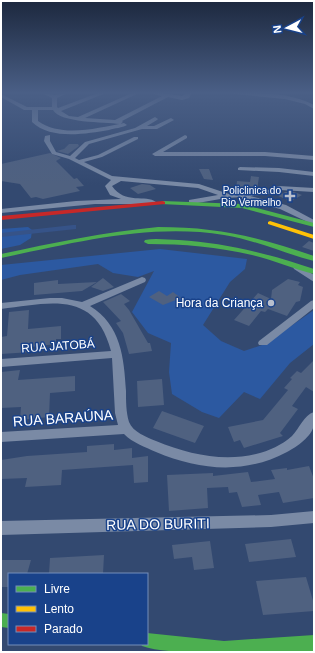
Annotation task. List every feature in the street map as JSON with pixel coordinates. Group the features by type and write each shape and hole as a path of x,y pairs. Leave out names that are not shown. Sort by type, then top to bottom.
{"main road":[{"path":"208,201 314,230"},
{"path":"1,218 159,203 208,201 242,206 314,224"},
{"path":"58,213 174,208 227,212 261,220 314,238"},
{"path":"1,256 123,234 167,230 211,231 262,241 314,260"},
{"path":"82,248 116,240 154,236 200,236 252,246 306,262 314,260"},
{"path":"139,242 209,242 248,250 314,272"},
{"path":"1,256 103,246"},
{"path":"148,640 223,650 314,643"}],"street":[{"path":"37,123 42,128 54,131 86,130 124,125"},
{"path":"121,123 129,131"},
{"path":"74,160 87,143 129,131 147,123"},
{"path":"141,127 155,128 164,123"},
{"path":"48,136 52,150 105,176 120,179 199,186 228,196 258,199 300,214"},
{"path":"185,137 153,155 256,153 314,158"},
{"path":"74,160 100,156 136,138"},
{"path":"240,169 285,170 314,174"},
{"path":"120,179 109,184 109,189 120,196 132,200"},
{"path":"208,201 228,196 269,192 285,187 314,190"},
{"path":"208,201 213,195 212,190"},
{"path":"269,192 314,224"},
{"path":"1,211 132,200 159,203"},
{"path":"294,265 314,279"},
{"path":"84,305 142,280"},
{"path":"1,306 52,301 84,305 101,318 106,325 117,354 121,408 127,429 142,440 183,457 212,463 233,463 251,460 288,446 299,438 314,417"},
{"path":"263,343 314,304"},
{"name":"RUA JATOBÁ","path":"1,363 117,354"},
{"name":"RUA BARAÚNA","path":"1,437 127,429"},
{"name":"RUA DO BURITI","path":"1,528 271,522 314,517"}],"shaded area":[{"path":"28,227 32,230 31,238 20,245 1,249 1,229"},
{"path":"160,249 247,259 245,269 230,282 203,325 221,341 244,351 265,344 314,310 314,344 290,363 260,399 244,392 219,418 202,412 172,394 169,372 171,343 148,333 132,312 154,271 138,277 113,273 98,264 20,275 1,280 1,265"}],"building":[{"path":"69,144 78,144 79,146 68,154 57,151 64,149"},
{"path":"50,153 61,158 56,161 74,179 77,178 84,186 76,187 80,191 43,199 36,197 31,198 20,184 1,181 1,164"},
{"path":"199,169 209,169 213,180 204,179"},
{"path":"251,176 259,177 257,190 246,191 236,189 237,181 250,182"},
{"path":"142,184 150,185 156,189 138,194 130,188"},
{"name":"Policlinica do Rio Vermelho","path":"285,192 294,192 302,195 291,201 278,196"},
{"path":"309,241 314,243 314,251 302,247"},
{"path":"103,278 114,287 103,291 91,287"},
{"name":"Hora da Criança","path":"288,279 300,282 298,285 303,287 300,301 296,302 287,316 268,309 265,312 261,311 249,326 234,320 258,293 271,299 272,290"},
{"path":"58,280 58,284 97,282 82,291 34,295 34,283"},
{"path":"159,291 167,296 173,292 181,298 163,305 149,297"},
{"path":"121,294 130,301 124,304 148,343 150,343 152,351 129,354 123,333 116,323 121,321 103,302"},
{"path":"29,310 28,329 61,326 61,339 56,339 56,344 31,347 31,352 1,354 1,337 7,336 9,312"},
{"path":"314,360 314,392 306,387 292,406 298,409 280,433 283,436 244,448 240,440 234,442 228,427 263,420 288,390 284,388 292,379 290,378 297,371 301,373"},
{"path":"20,370 18,380 75,376 75,391 50,393 49,417 20,420 21,407 1,408 1,372"},
{"path":"162,379 164,405 138,407 137,381"},
{"path":"162,411 204,426 195,443 153,428"},
{"path":"114,444 114,450 132,448 132,458 148,456 148,482 134,483 133,465 62,470 61,485 25,487 27,478 1,479 1,460 27,456 87,452 87,446"},
{"path":"309,466 314,479 314,498 283,503 279,492 258,495 261,505 242,507 237,492 229,493 228,487 207,488 208,508 169,511 167,475 213,473 213,476 248,472 251,482 275,479 271,470 287,468 287,470"},
{"path":"291,539 296,557 249,562 245,544"},
{"path":"210,541 214,568 194,570 192,557 174,559 172,545"},
{"path":"104,555 103,573 49,573 50,558"},
{"path":"1,560 31,560 27,573 8,573 8,587 1,587"},
{"path":"306,577 314,604 314,611 263,615 256,581"}],"waterway":[{"path":"1,235 73,227"}],"traffic: fast":[{"path":"163,203 242,206 314,225"},
{"path":"1,256 106,235 185,229 211,231 251,238 314,259"},
{"path":"148,242 212,245 253,253 314,272"},
{"path":"1,620 8,621"},
{"path":"148,641 224,649 314,643"}],"traffic: slow":[{"path":"270,223 314,237"}],"traffic: jam":[{"path":"1,218 163,203"}],"place":[{"name":"Policlinica do Rio Vermelho","path":"290,196"},
{"name":"Hora da Criança","path":"271,303"}]}
